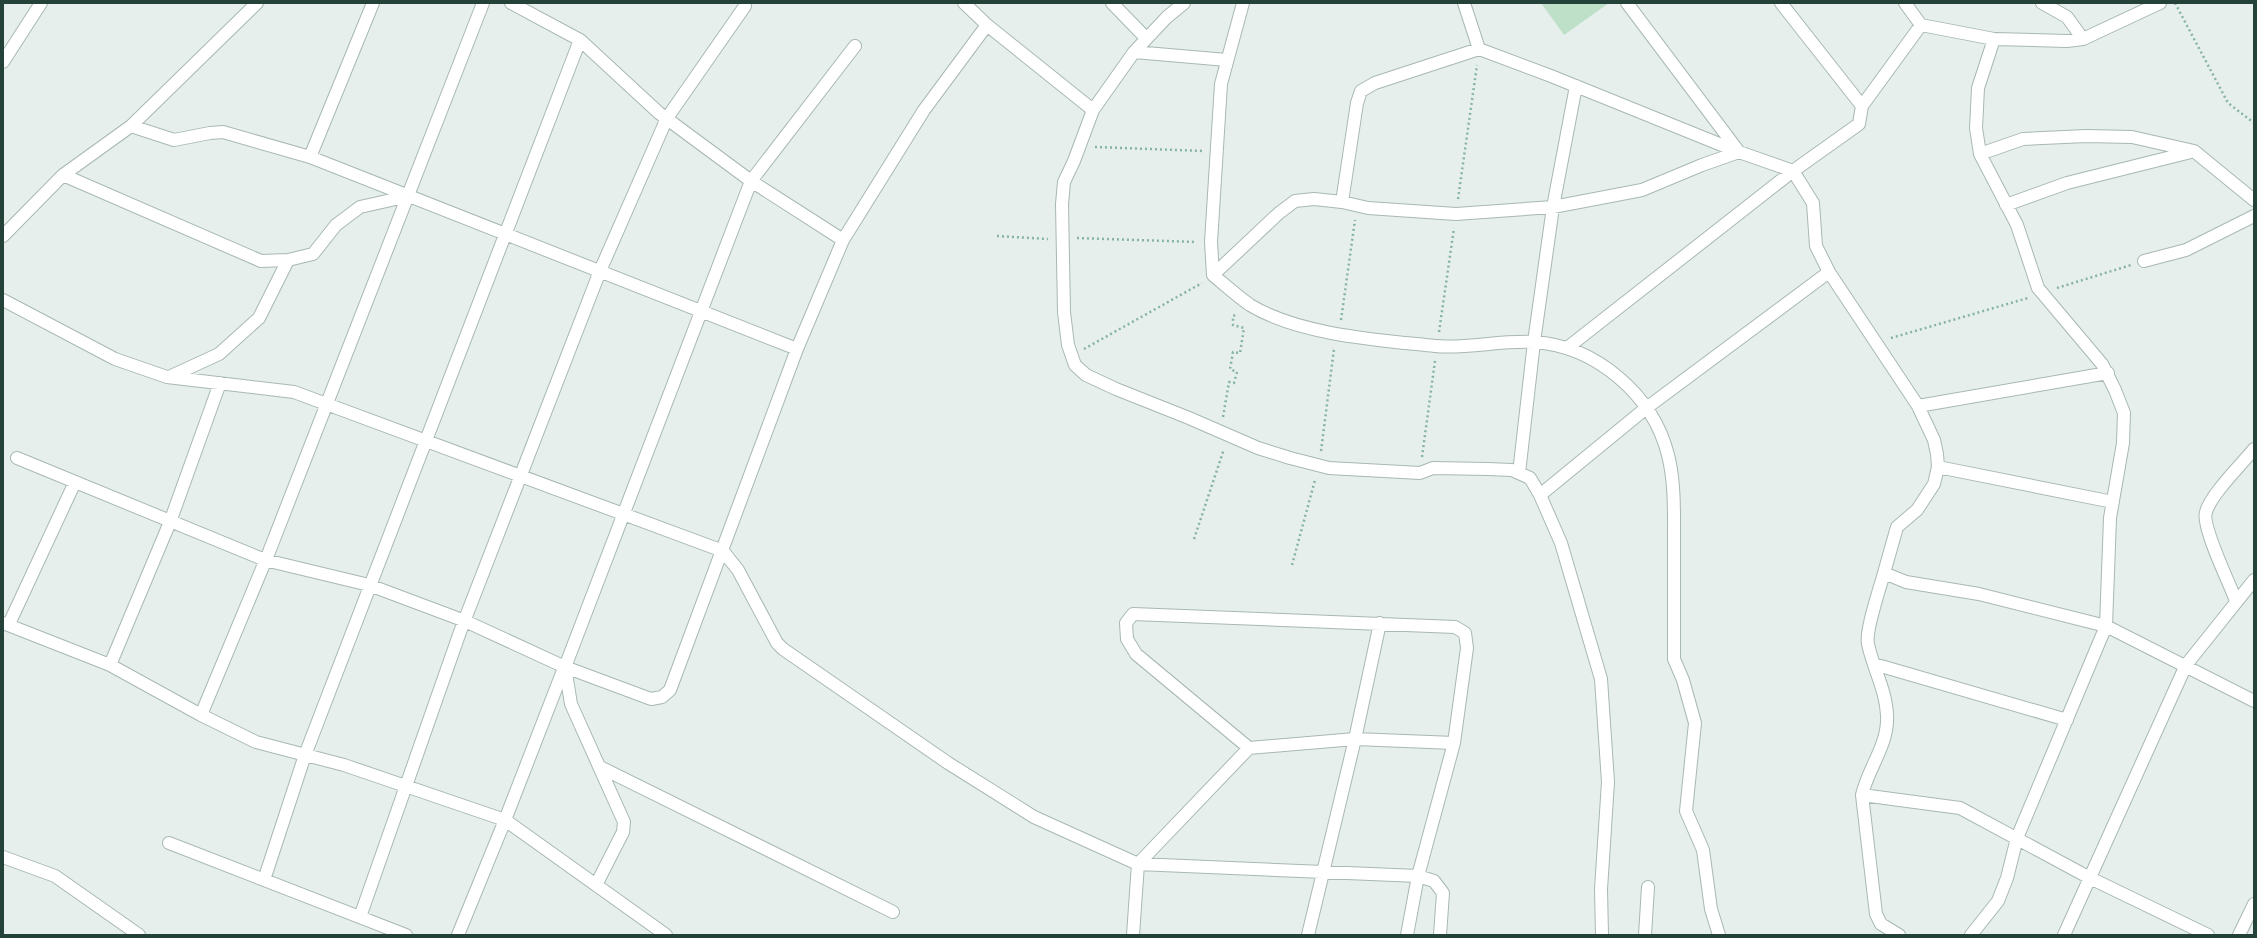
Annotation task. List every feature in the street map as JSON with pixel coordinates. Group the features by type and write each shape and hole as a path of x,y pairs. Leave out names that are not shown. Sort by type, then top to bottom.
{"street":[{"path":"3,62 41,3"},
{"path":"3,236 63,175 131,126 257,3"},
{"path":"310,157 372,3"},
{"path":"200,715 265,560 325,404 409,196 483,3"},
{"path":"511,3 580,40 667,118 751,181 843,240"},
{"path":"964,3 987,25 1093,110"},
{"path":"1112,3 1146,38"},
{"path":"1184,3 1146,38 1134,52 1093,110 1074,161 1064,182 1062,191 1066,332 1068,345 1075,364 1086,375 1116,389 1189,418 1258,448 1329,468 1420,473 1433,468 1512,470 1530,478 1540,495 1561,543 1601,679 1608,782 1601,889 1602,935"},
{"path":"1243,3 1221,84 1211,242 1214,275 1251,305 1292,323 1339,334 1438,346 1534,342 1567,348 1590,357 1609,369 1633,391 1661,431 1669,457 1674,503 1674,659 1684,680 1696,723 1686,811 1703,850 1711,909 1719,935"},
{"path":"1464,3 1479,49"},
{"path":"1628,3 1739,152"},
{"path":"1780,3 1862,106"},
{"path":"1905,3 1921,25 1994,39 2067,41 2082,39 2160,3"},
{"path":"2042,3 2067,17 2082,39"},
{"path":"360,917 465,620 600,271 667,118 746,6"},
{"path":"17,458 265,560 369,585 465,620 565,667 651,699 662,697 670,690 797,349 843,240 924,110 987,25"},
{"path":"1567,348 1793,171 1859,124 1862,106 1921,25"},
{"path":"1971,935 1998,901 2007,878 2017,838 2106,626 2109,539 2124,427 2120,401 2108,374 2095,355 2038,288 2023,241 1980,154 1976,128 1978,88 1994,39"},
{"path":"264,880 304,755 580,40"},
{"path":"458,935 506,820 751,181 855,46"},
{"path":"1342,202 1357,103 1361,91 1375,83 1479,49 1576,86 1739,152 1793,171 1813,203 1816,246 1829,272 1918,406 1934,440 1938,467 1934,484 1917,510 1897,527 1884,573 1868,643 1888,715 1885,736 1876,763 1866,779 1862,796 1876,914 1881,924 1899,935"},
{"path":"1134,52 1227,60"},
{"path":"1519,472 1534,342 1553,207 1576,86"},
{"path":"131,126 174,140 210,132 223,132 310,157 797,349"},
{"path":"1980,154 2023,140 2086,136 2132,137 2194,151 2254,200"},
{"path":"2006,205 2067,183 2194,151"},
{"path":"1214,275 1279,213 1295,201 1314,199 1342,202 1368,208 1456,214 1553,207 1642,190 1702,165 1739,152"},
{"path":"63,175 261,261 288,260 313,254 336,226 360,207 409,196"},
{"path":"2144,261 2186,250 2254,216"},
{"path":"168,377 219,354 259,318 288,260"},
{"path":"1540,495 1645,409 1829,272"},
{"path":"3,300 115,359 168,377 294,392 723,551 738,570 777,643 783,649 948,763 1034,817 1138,864 1418,876 1434,881 1443,893 1440,935"},
{"path":"1918,406 2108,374"},
{"path":"110,665 170,522 220,383"},
{"path":"2236,601 2206,527 2205,513 2210,502 2254,449"},
{"path":"1938,467 2113,502"},
{"path":"75,482 6,624 110,665 200,715 256,742 406,785 506,820 666,935"},
{"path":"1884,573 1906,582 1979,594 2106,626 2186,665 2254,701"},
{"path":"2064,935 2186,665 2254,580"},
{"path":"1249,748 1136,654 1127,639 1126,623 1133,614 1380,623 1456,628 1465,633 1467,648 1454,743 1418,876 1408,935"},
{"path":"1308,935 1355,739 1380,623"},
{"path":"1874,664 2067,720"},
{"path":"565,667 571,704 624,822 623,832 596,885"},
{"path":"1133,935 1138,864 1249,748 1355,739 1454,743"},
{"path":"600,767 893,912"},
{"path":"1862,796 1960,808 2090,878 2208,935"},
{"path":"169,843 406,935"},
{"path":"3,857 55,876 139,935"},
{"path":"1645,935 1648,887"},
{"path":"2239,935 2254,904"}],"path":[{"path":"2175,3 2228,103 2254,123"},
{"path":"1420,473 1479,49"},
{"path":"1094,147 1204,151"},
{"path":"1340,325 1356,216"},
{"path":"997,236 1053,239"},
{"path":"1076,238 1201,242"},
{"path":"2051,290 2144,261"},
{"path":"1078,352 1202,283"},
{"path":"1875,343 2029,298"},
{"path":"1221,425 1229,382 1234,383 1237,372 1230,369 1233,352 1240,353 1244,328 1233,325 1233,316 1244,312"},
{"path":"1320,456 1334,349 1329,348 1330,343"},
{"path":"1194,539 1224,447 1222,443"},
{"path":"1292,565 1315,480 1320,481"}],"green space":[{"path":"1541,3 1609,3 1564,35"}]}
